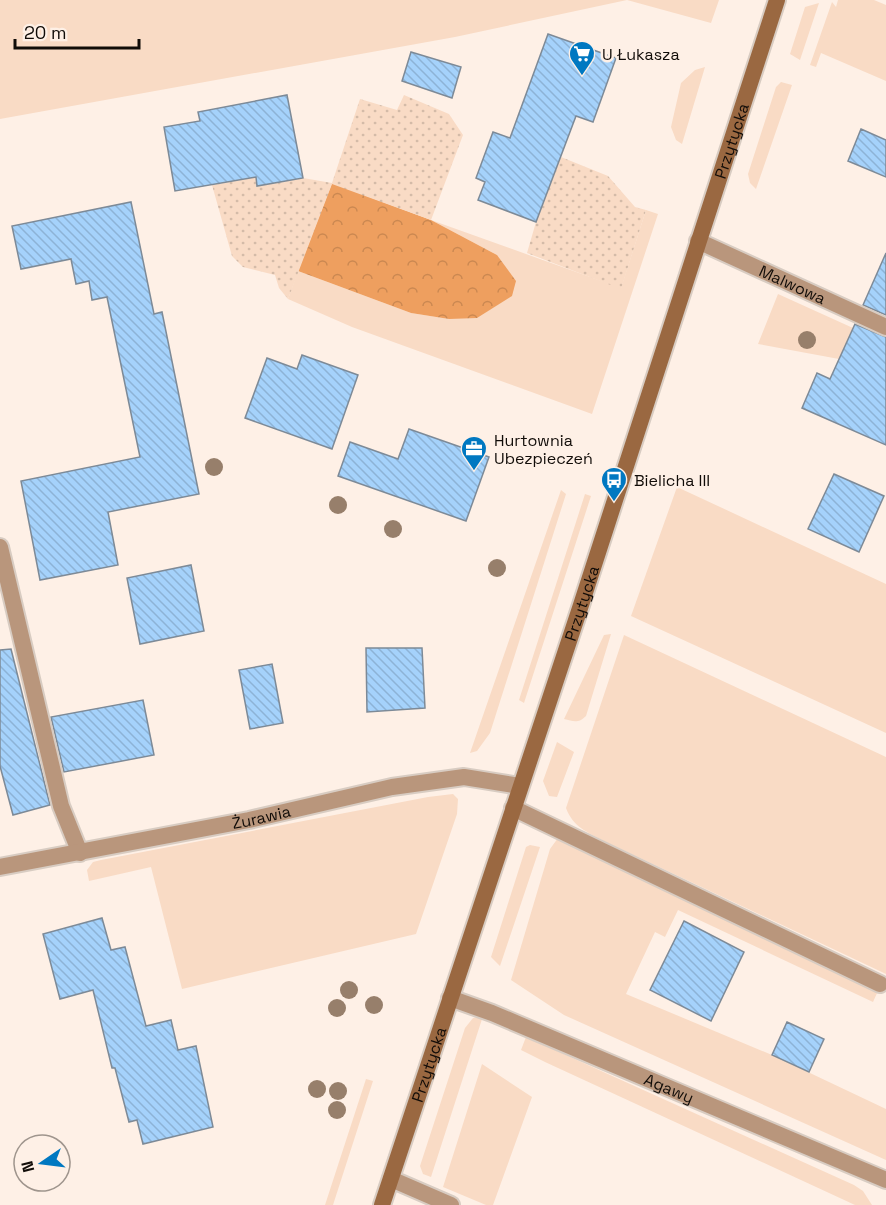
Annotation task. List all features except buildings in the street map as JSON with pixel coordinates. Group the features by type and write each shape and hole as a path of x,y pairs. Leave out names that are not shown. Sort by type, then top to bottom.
{"main road":[{"name":"Przytycka","path":"382,1205 621,482 777,0"}],"street":[{"name":"Malwowa","path":"698,241 886,327"},
{"path":"0,547 61,806 80,853"},
{"name":"Żurawia","path":"0,867 249,820 392,787 464,777 520,786"},
{"path":"513,808 880,984"},
{"name":"Agawy","path":"450,998 492,1013 886,1180"},
{"path":"391,1179 451,1205"}],"shaded area":[{"path":"0,0 627,0 455,37 0,119"},
{"path":"627,0 719,0 711,23"},
{"path":"838,0 874,0 886,5 886,81 821,53 816,67 810,65 832,2 836,7"},
{"path":"819,3 800,60 790,54 805,7"},
{"path":"705,67 682,144 676,140 671,127 681,83 695,70"},
{"path":"781,82 792,85 756,189 750,183 748,174 776,87"},
{"path":"404,95 449,114 463,135 431,220 332,184 288,299 279,288 275,275 243,267 232,256 212,185 256,177 258,186 303,178 332,183 360,99 397,110"},
{"path":"561,157 608,176 635,207 646,210 621,289 527,253 536,222"},
{"path":"646,210 658,214 592,414 352,327 288,299 298,271 411,313 449,319 497,255 431,220 621,288"},
{"path":"778,294 853,328 839,359 758,344"},
{"path":"677,487 886,584 886,733 631,616"},
{"path":"561,490 566,494 490,733 477,751 470,753"},
{"path":"585,494 591,496 524,703 519,700"},
{"path":"611,634 586,716 578,721 564,719 604,635"},
{"path":"624,635 886,757 886,974 604,841 572,820 566,808"},
{"path":"557,742 574,752 557,797 549,796 543,781"},
{"path":"453,794 458,799 457,814 416,934 182,989 151,867 89,881 87,870 93,862 101,860"},
{"path":"558,838 878,991 873,1002 678,910 665,937 655,932 626,994 772,1055 886,1109 886,1160 564,1015 511,980 550,849"},
{"path":"530,845 540,847 500,966 491,957 526,847"},
{"path":"483,1016 431,1177 423,1174 420,1166 465,1028 473,1018"},
{"path":"526,1037 854,1185 863,1191 872,1205 855,1205 545,1062 521,1050"},
{"path":"482,1064 532,1097 493,1205 486,1205 443,1187"},
{"path":"366,1079 373,1081 333,1205 325,1205"}],"green space":[{"path":"332,183 431,220 497,255 516,281 512,296 477,318 449,319 411,313 298,271"}],"place":[{"name":"U Łukasza","path":"582,77"},
{"name":"Hurtownia Ubezpieczeń","path":"474,472"},
{"name":"Bielicha III","path":"614,503"}]}
